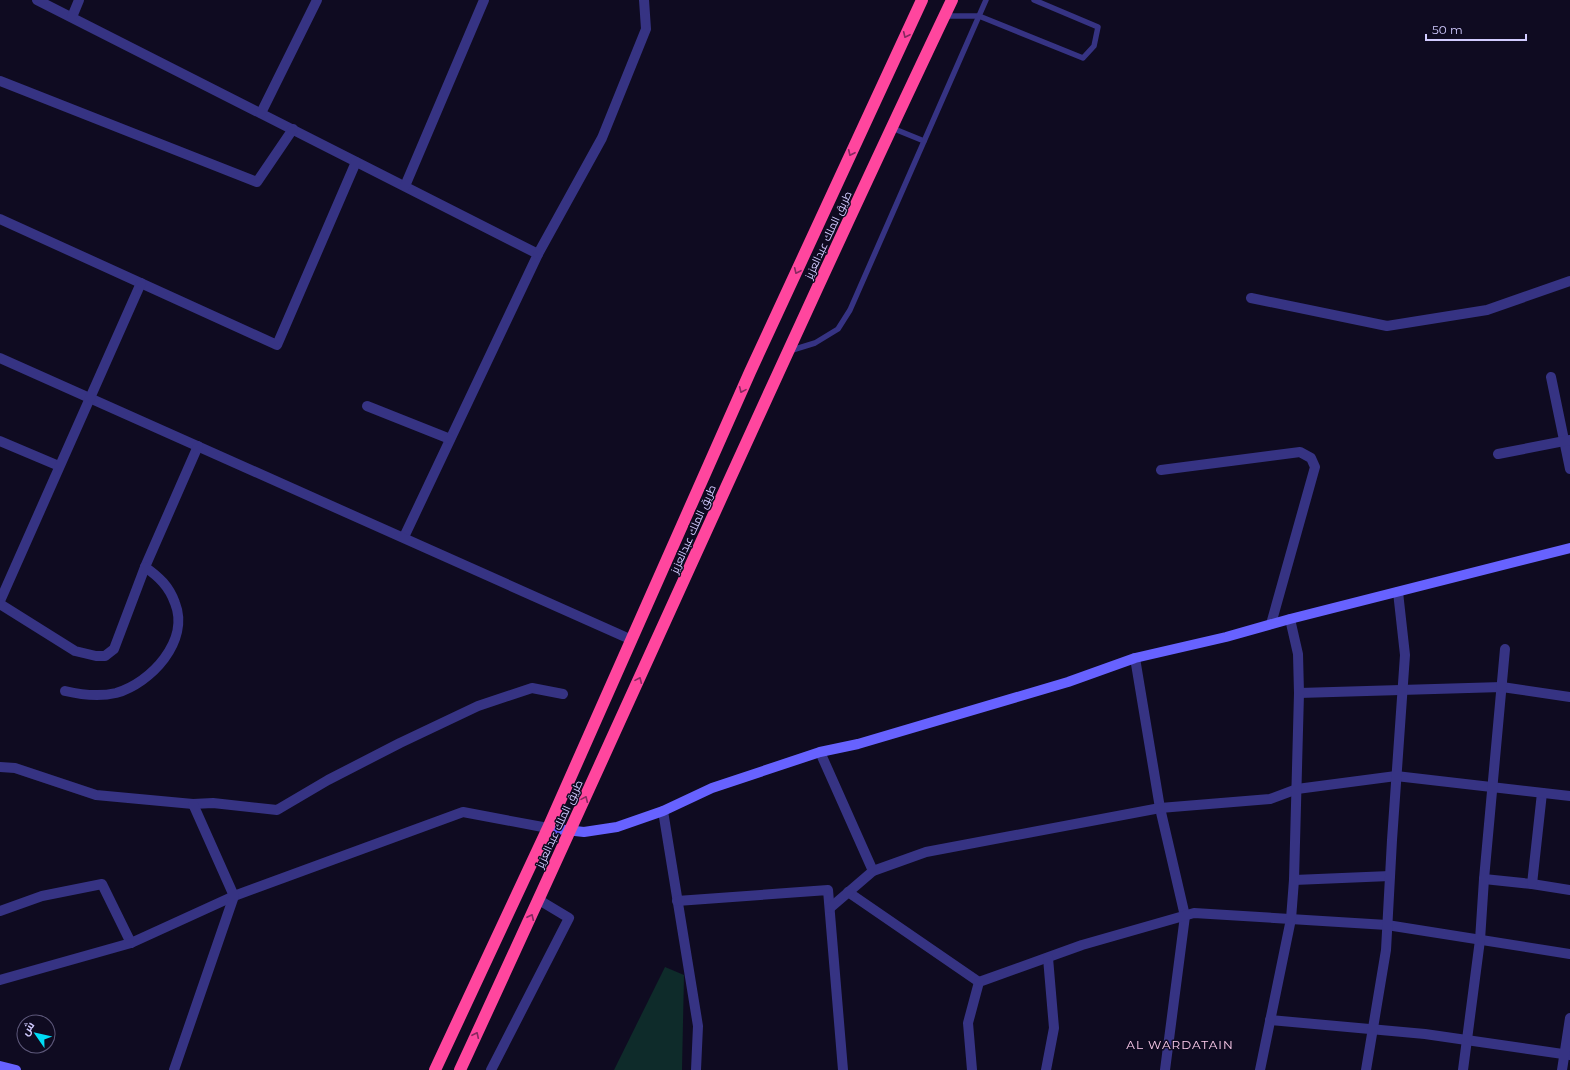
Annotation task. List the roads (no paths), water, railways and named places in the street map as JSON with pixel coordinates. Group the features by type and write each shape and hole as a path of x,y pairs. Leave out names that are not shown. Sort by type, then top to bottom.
{"highway":[{"name":"طريق الملك عبدالعزيز","path":"435,1070 548,828 750,372 922,0"},
{"name":"طريق الملك عبدالعزيز","path":"460,1070 571,830 788,352 952,0"}],"street":[{"path":"37,0 538,254"},
{"path":"72,18 79,0"},
{"path":"261,113 317,0"},
{"path":"405,186 484,0"},
{"path":"404,538 538,254 602,138 646,29 643,0"},
{"path":"0,81 257,182 293,129"},
{"path":"0,219 277,345 356,162"},
{"path":"1251,298 1387,326 1487,310 1570,282"},
{"path":"0,600 141,283"},
{"path":"0,358 632,640"},
{"path":"1551,377 1567,440 1570,469"},
{"path":"367,406 450,439"},
{"path":"1498,454 1567,440"},
{"path":"0,441 59,466"},
{"path":"0,604 75,651 96,656 105,656 114,649 145,567 198,446"},
{"path":"1161,470 1300,452 1311,458 1314,467 1271,624"},
{"path":"0,980 131,943 234,896 463,812 548,828 584,832 617,827 663,811 712,788 820,752 858,744 1060,684 1134,658 1226,637 1290,619 1570,548"},
{"path":"65,691 84,695 116,693 131,687 146,678 159,666 176,635 178,620 176,604 169,589 160,578 145,567"},
{"path":"1366,1070 1386,950 1396,776 1405,656 1398,592"},
{"path":"1260,1070 1291,919 1294,880 1299,693 1298,654 1290,619"},
{"path":"1463,1070 1480,940 1484,879 1505,649"},
{"path":"1134,658 1160,808 1185,916 1165,1070"},
{"path":"1299,693 1502,687 1570,697"},
{"path":"0,767 15,768 96,795 193,804 213,803 277,810 328,780 400,743 478,706 532,688 563,694"},
{"path":"820,752 873,871"},
{"path":"830,908 873,871 926,852 1160,808 1270,799 1297,789 1396,776 1570,796"},
{"path":"1532,884 1542,793"},
{"path":"174,1070 234,896 193,804"},
{"path":"663,811 698,1026 696,1070"},
{"path":"1294,880 1390,876"},
{"path":"1484,879 1570,890"},
{"path":"0,910 42,896 102,884 131,943"},
{"path":"677,901 828,890 843,1070"},
{"path":"848,892 979,982"},
{"path":"491,1070 569,918 539,900"},
{"path":"979,982 1082,945 1194,913 1387,925 1570,954"},
{"path":"1046,1070 1054,1028 1048,958"},
{"path":"972,1070 968,1023 979,982"},
{"path":"1562,1070 1567,1055 1570,1018"},
{"path":"1270,1020 1426,1034 1567,1055"},
{"path":"0,1066 16,1070"}],"lane":[{"path":"788,352 815,343 838,330 850,310 986,0"},
{"path":"944,16 979,16 1083,58 1094,46 1098,27 1034,0"},
{"path":"892,128 924,142"}],"district":[{"name":"AL WARDATAIN","path":"1180,1044"}]}
